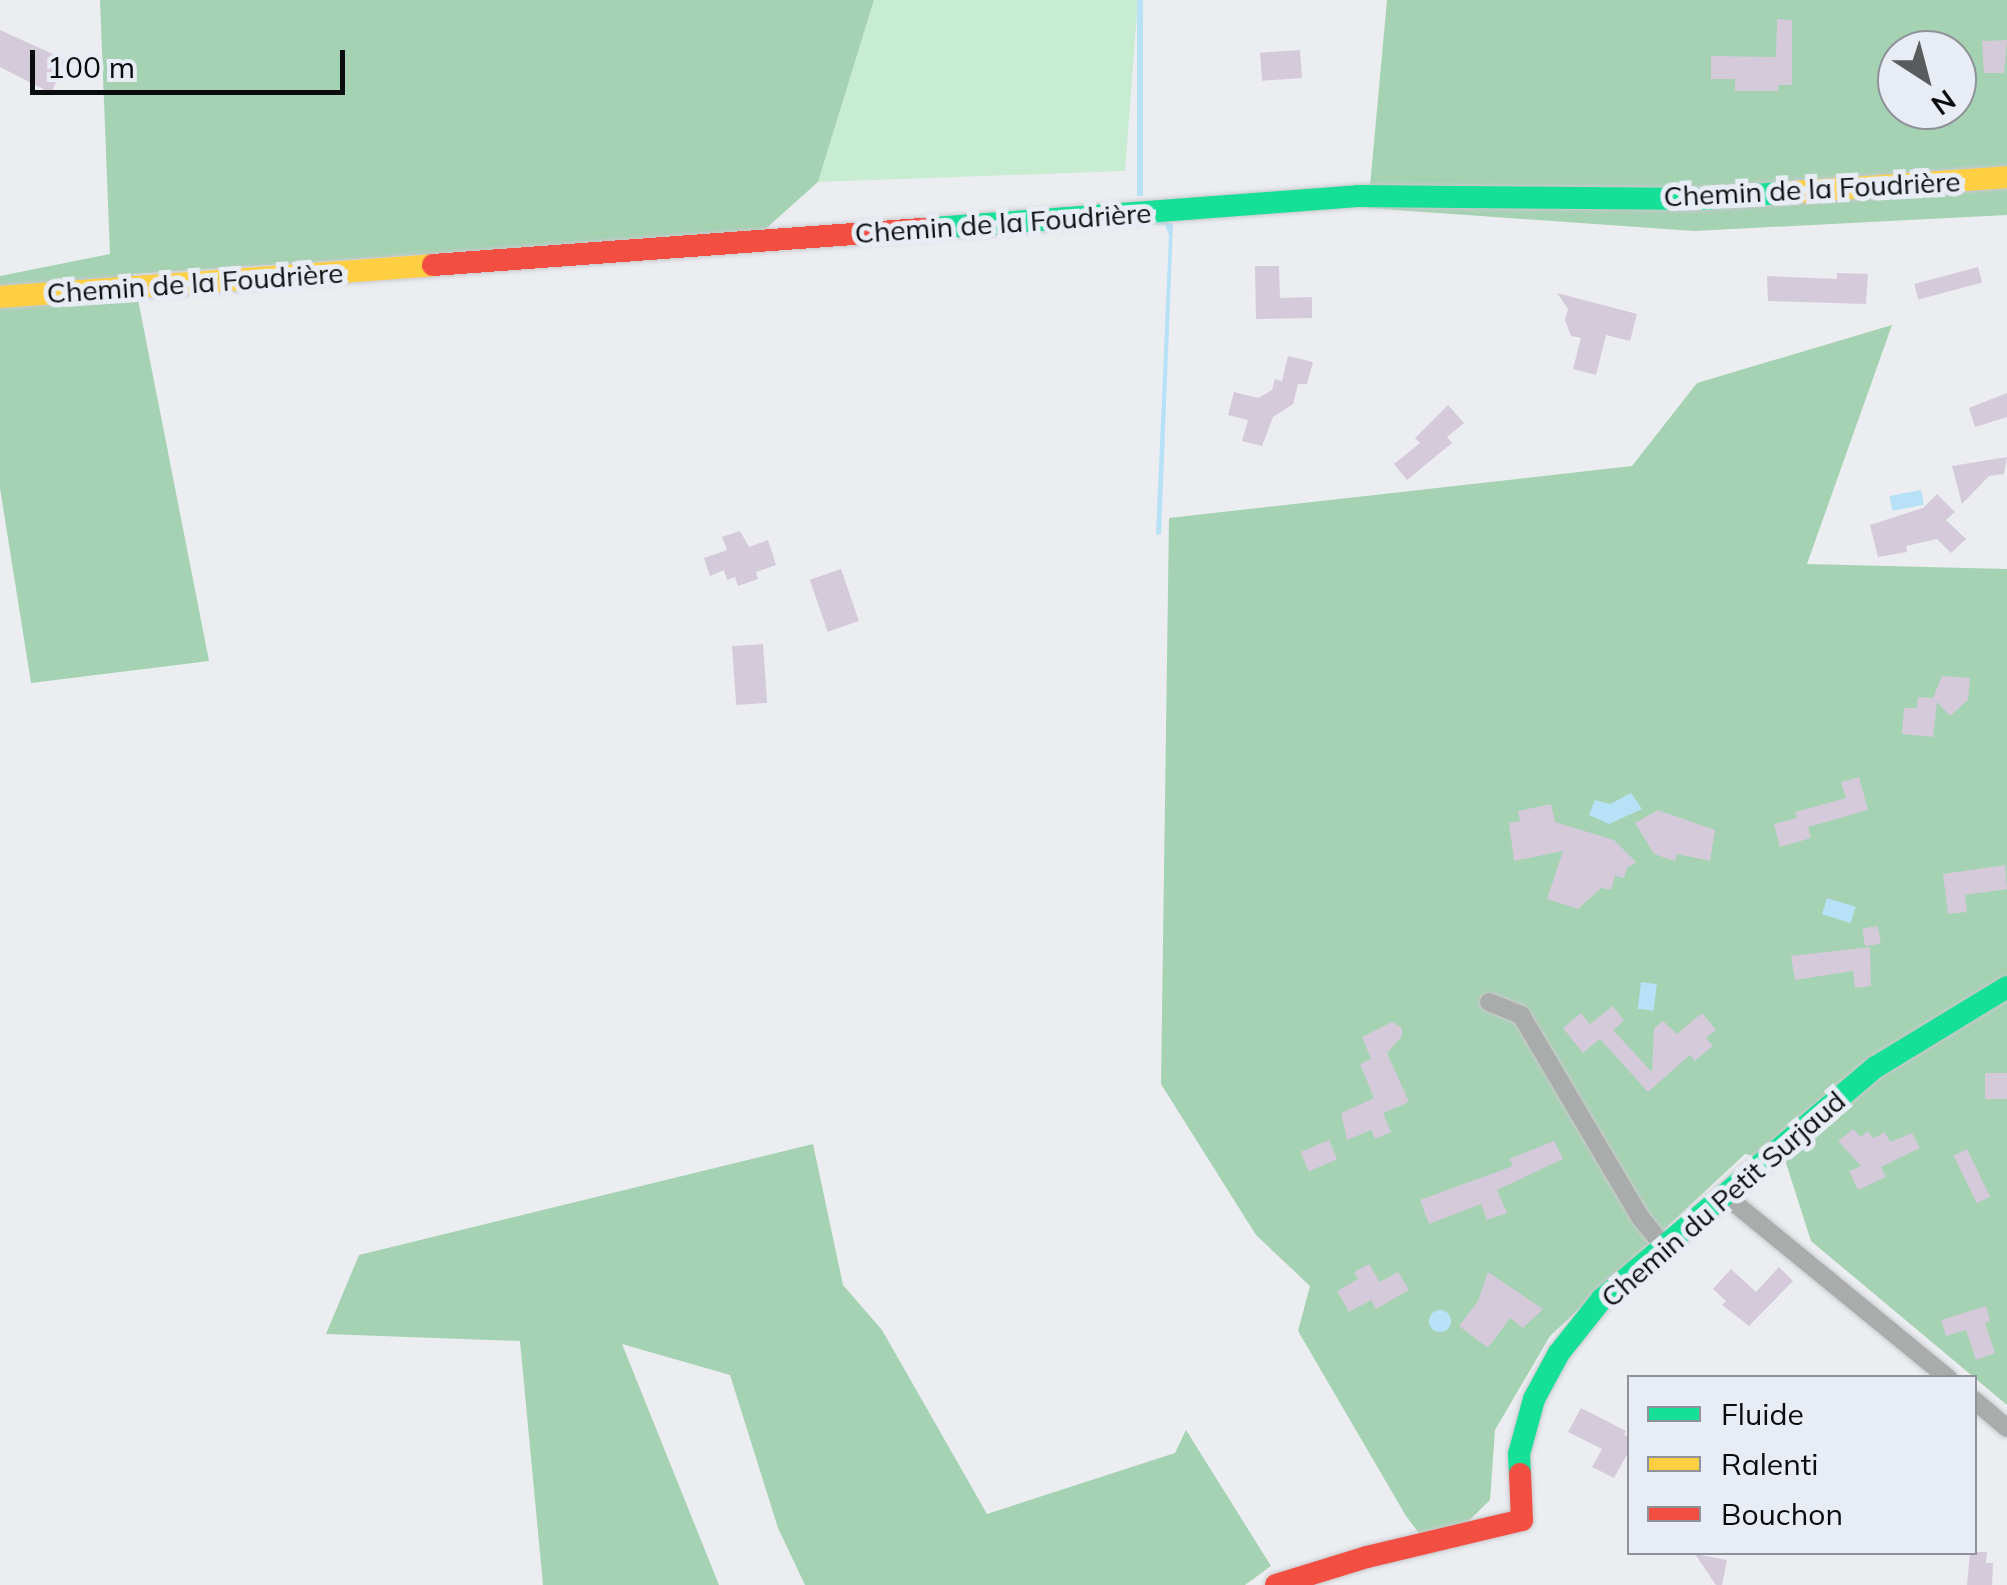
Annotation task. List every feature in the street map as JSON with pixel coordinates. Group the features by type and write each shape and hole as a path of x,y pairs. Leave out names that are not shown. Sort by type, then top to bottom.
{"street":[{"name":"Chemin de la Foudrière","path":"0,297 1358,196 1702,198 2007,177"},
{"name":"Chemin du Petit Surjaud","path":"1276,1585 1368,1557 1522,1520 1518,1454 1534,1398 1558,1353 1602,1299 1662,1244 1727,1197 1876,1066 2007,987"},
{"path":"1489,1002 1521,1015 1640,1217 1662,1244"},
{"path":"1727,1197 1944,1375"},
{"path":"1977,1403 2007,1428"}],"green space":[{"path":"100,0 874,0 818,182 762,232 133,274 209,661 31,683 0,488 0,276 110,254"},
{"path":"874,0 1138,0 1125,171 818,182"},
{"path":"1387,0 2007,0 2007,215 1694,231 1368,208"},
{"path":"1892,325 1807,564 2007,569 2007,1405 1977,1380 1977,1375 1971,1375 1811,1241 1786,1163 1745,1154 1550,1336 1495,1430 1490,1500 1435,1554 1406,1516 1298,1331 1310,1286 1256,1235 1161,1084 1169,518 1632,466 1697,383"},
{"path":"813,1144 843,1285 882,1330 987,1514 1175,1453 1186,1430 1271,1566 1245,1585 805,1585 778,1528 730,1375 622,1344 719,1585 543,1585 520,1341 326,1334 359,1255"}],"water":[{"path":"1137,0 1143,0 1143,196 1137,196"},
{"path":"1167,220 1173,225 1161,534 1156,535 1169,235 1165,225 1133,223"},
{"path":"1921,490 1924,505 1892,511 1890,496"},
{"path":"1631,793 1642,809 1609,824 1589,815 1595,800 1610,804"},
{"path":"1827,898 1856,907 1851,923 1822,914"},
{"path":"1641,982 1657,984 1654,1011 1638,1009"},
{"path":"1440,1310 1448,1313 1448,1329 1440,1332 1432,1329 1429,1321 1432,1313"}],"building":[{"path":"1777,19 1792,20 1792,85 1778,85 1778,91 1735,91 1735,79 1711,79 1711,56 1776,57"},
{"path":"0,30 66,60 51,93 0,67"},
{"path":"2007,40 2004,73 1984,73 1982,41"},
{"path":"1300,50 1302,78 1262,81 1260,53"},
{"path":"1255,266 1279,266 1280,298 1312,297 1312,318 1256,319"},
{"path":"1978,267 1982,282 1918,300 1914,284"},
{"path":"1837,273 1868,274 1866,304 1768,301 1767,276 1837,279"},
{"path":"1557,293 1637,314 1630,341 1606,335 1596,375 1573,369 1581,338 1571,336 1565,320 1568,309"},
{"path":"1288,356 1313,362 1307,384 1298,384 1293,404 1273,417 1262,446 1242,441 1248,420 1228,415 1234,392 1258,398 1272,390 1275,379 1282,381"},
{"path":"2007,393 2007,417 1975,427 1969,408"},
{"path":"1448,405 1464,423 1447,437 1452,443 1407,480 1394,464 1420,443 1415,438"},
{"path":"2007,457 2004,474 1989,476 1962,504 1952,466"},
{"path":"1937,494 1955,512 1946,520 1966,539 1951,553 1937,539 1906,546 1907,552 1878,557 1870,525 1923,508"},
{"path":"740,531 749,547 768,540 776,565 756,572 758,579 738,586 735,577 727,580 724,570 710,576 704,558 727,550 722,537"},
{"path":"841,569 859,621 828,632 810,580"},
{"path":"763,644 767,703 736,705 732,646"},
{"path":"1942,676 1970,678 1968,700 1950,716 1937,702 1933,737 1902,734 1904,708 1917,708 1918,697 1933,698"},
{"path":"1859,777 1868,810 1808,827 1811,838 1780,847 1774,824 1797,818 1795,812 1846,798 1841,782"},
{"path":"1551,804 1555,822 1614,840 1636,862 1627,868 1624,878 1615,876 1611,890 1601,888 1578,909 1547,899 1563,851 1514,861 1509,823 1520,821 1518,811"},
{"path":"1658,810 1715,830 1710,861 1677,854 1675,861 1654,854 1635,823"},
{"path":"2005,865 2007,889 1965,895 1967,912 1948,914 1943,874"},
{"path":"1878,926 1881,944 1865,946 1862,929"},
{"path":"1870,947 1871,986 1855,988 1853,971 1795,980 1791,956"},
{"path":"1613,1006 1624,1021 1613,1030 1652,1072 1654,1028 1663,1021 1677,1034 1702,1013 1716,1030 1706,1038 1713,1046 1695,1061 1690,1055 1648,1092 1600,1039 1583,1053 1563,1028 1581,1013 1590,1024"},
{"path":"1392,1022 1402,1028 1402,1036 1387,1053 1409,1102 1383,1113 1391,1132 1375,1139 1371,1130 1347,1140 1341,1113 1374,1098 1360,1064 1371,1059 1362,1037"},
{"path":"1985,1073 2007,1073 2007,1099 1985,1099"},
{"path":"1853,1129 1861,1137 1867,1131 1874,1138 1885,1132 1890,1142 1912,1133 1920,1148 1881,1167 1886,1177 1858,1190 1849,1171 1861,1166 1838,1141"},
{"path":"1329,1140 1337,1159 1309,1171 1300,1152"},
{"path":"1554,1141 1563,1159 1497,1190 1507,1213 1487,1220 1481,1204 1429,1224 1420,1200 1513,1166 1509,1159"},
{"path":"1967,1149 1990,1197 1977,1203 1954,1156"},
{"path":"1369,1264 1380,1282 1398,1272 1409,1290 1376,1309 1371,1300 1349,1312 1337,1291 1358,1279 1354,1272"},
{"path":"1779,1267 1793,1281 1749,1326 1722,1305 1726,1301 1713,1289 1731,1269 1756,1292"},
{"path":"1488,1272 1543,1309 1523,1328 1510,1318 1488,1348 1459,1326 1478,1301"},
{"path":"1986,1306 1990,1321 1985,1323 1995,1353 1976,1360 1966,1330 1946,1336 1941,1320"},
{"path":"1581,1408 1626,1431 1627,1454 1614,1478 1592,1467 1602,1449 1568,1432"},
{"path":"1987,1552 1986,1563 1993,1563 1992,1585 1967,1585 1970,1555"},
{"path":"1696,1555 1727,1560 1722,1585 1716,1585"}],"traffic: fast":[{"path":"934,228 1358,196 1702,199 1781,193"},
{"path":"1520,1474 1519,1454 1534,1399 1559,1353 1602,1299 1876,1067 2007,987"}],"traffic: slow":[{"path":"1781,193 2007,177"},
{"path":"0,297 433,265"}],"traffic: jam":[{"path":"433,265 934,228"},
{"path":"1276,1585 1367,1557 1522,1520 1520,1474"}]}
